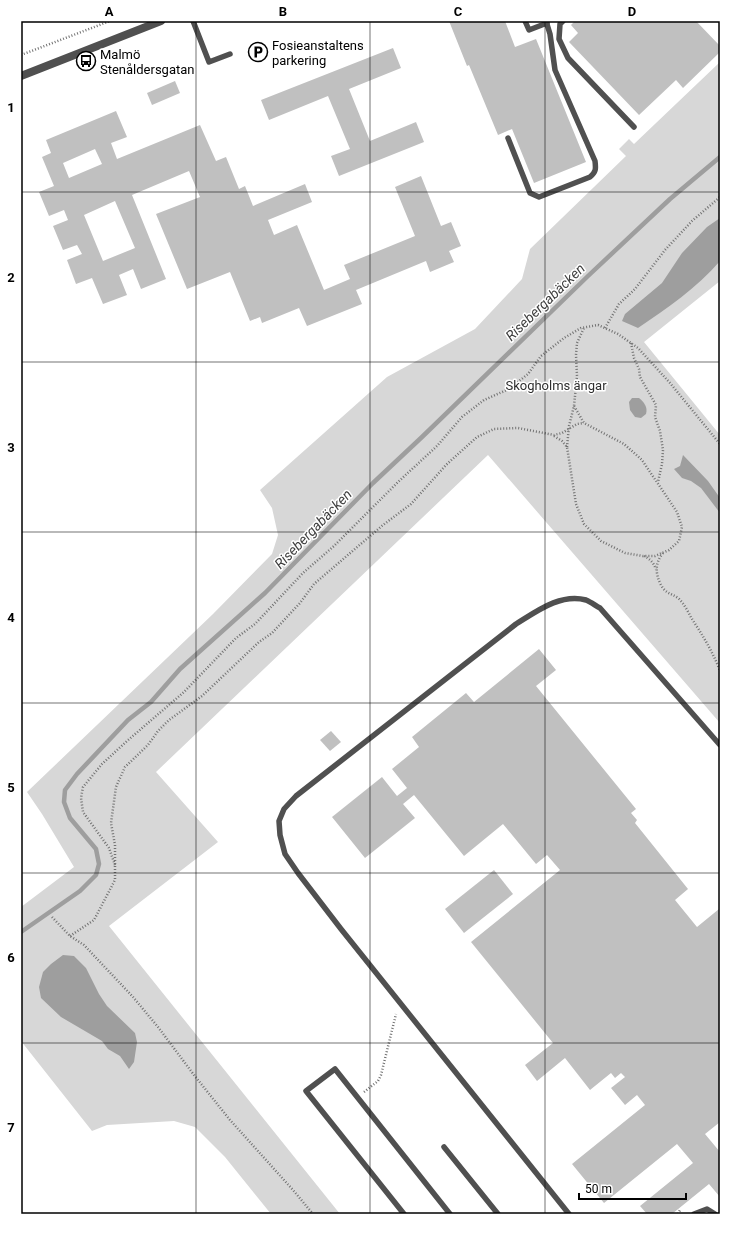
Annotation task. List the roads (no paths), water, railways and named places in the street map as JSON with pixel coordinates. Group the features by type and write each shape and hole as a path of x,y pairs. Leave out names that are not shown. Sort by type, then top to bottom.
{"street":[{"path":"21,76 161,21"}],"lane":[{"path":"192,21 209,62 230,54"},
{"path":"508,138 530,193 535,196 539,197 590,177 595,173 595,161 555,70 547,22 529,30 525,21"},
{"path":"563,21 560,24 559,39 568,58 634,127"},
{"path":"569,1214 298,873 285,854 280,835 279,821 284,809 296,796 516,624 541,608 558,600 574,598 587,600 600,608 720,745"},
{"path":"404,1214 306,1091 335,1069 450,1214"},
{"path":"444,1147 498,1214"},
{"path":"694,1214 707,1209 715,1214"}],"waterway":[{"name":"Risebergabäcken","path":"21,932 80,891 96,875 99,864 96,849 70,818 64,802 65,790 77,774 128,720 151,702 180,669 265,593 373,483 588,276 670,199 720,157"}],"place":[{"name":"Fosieanstaltens parkering","path":"258,52"},
{"name":"Malmö Stenåldersgatan","path":"86,61"}],"park label":[{"name":"Skogholms ängar","path":"556,385"}]}
